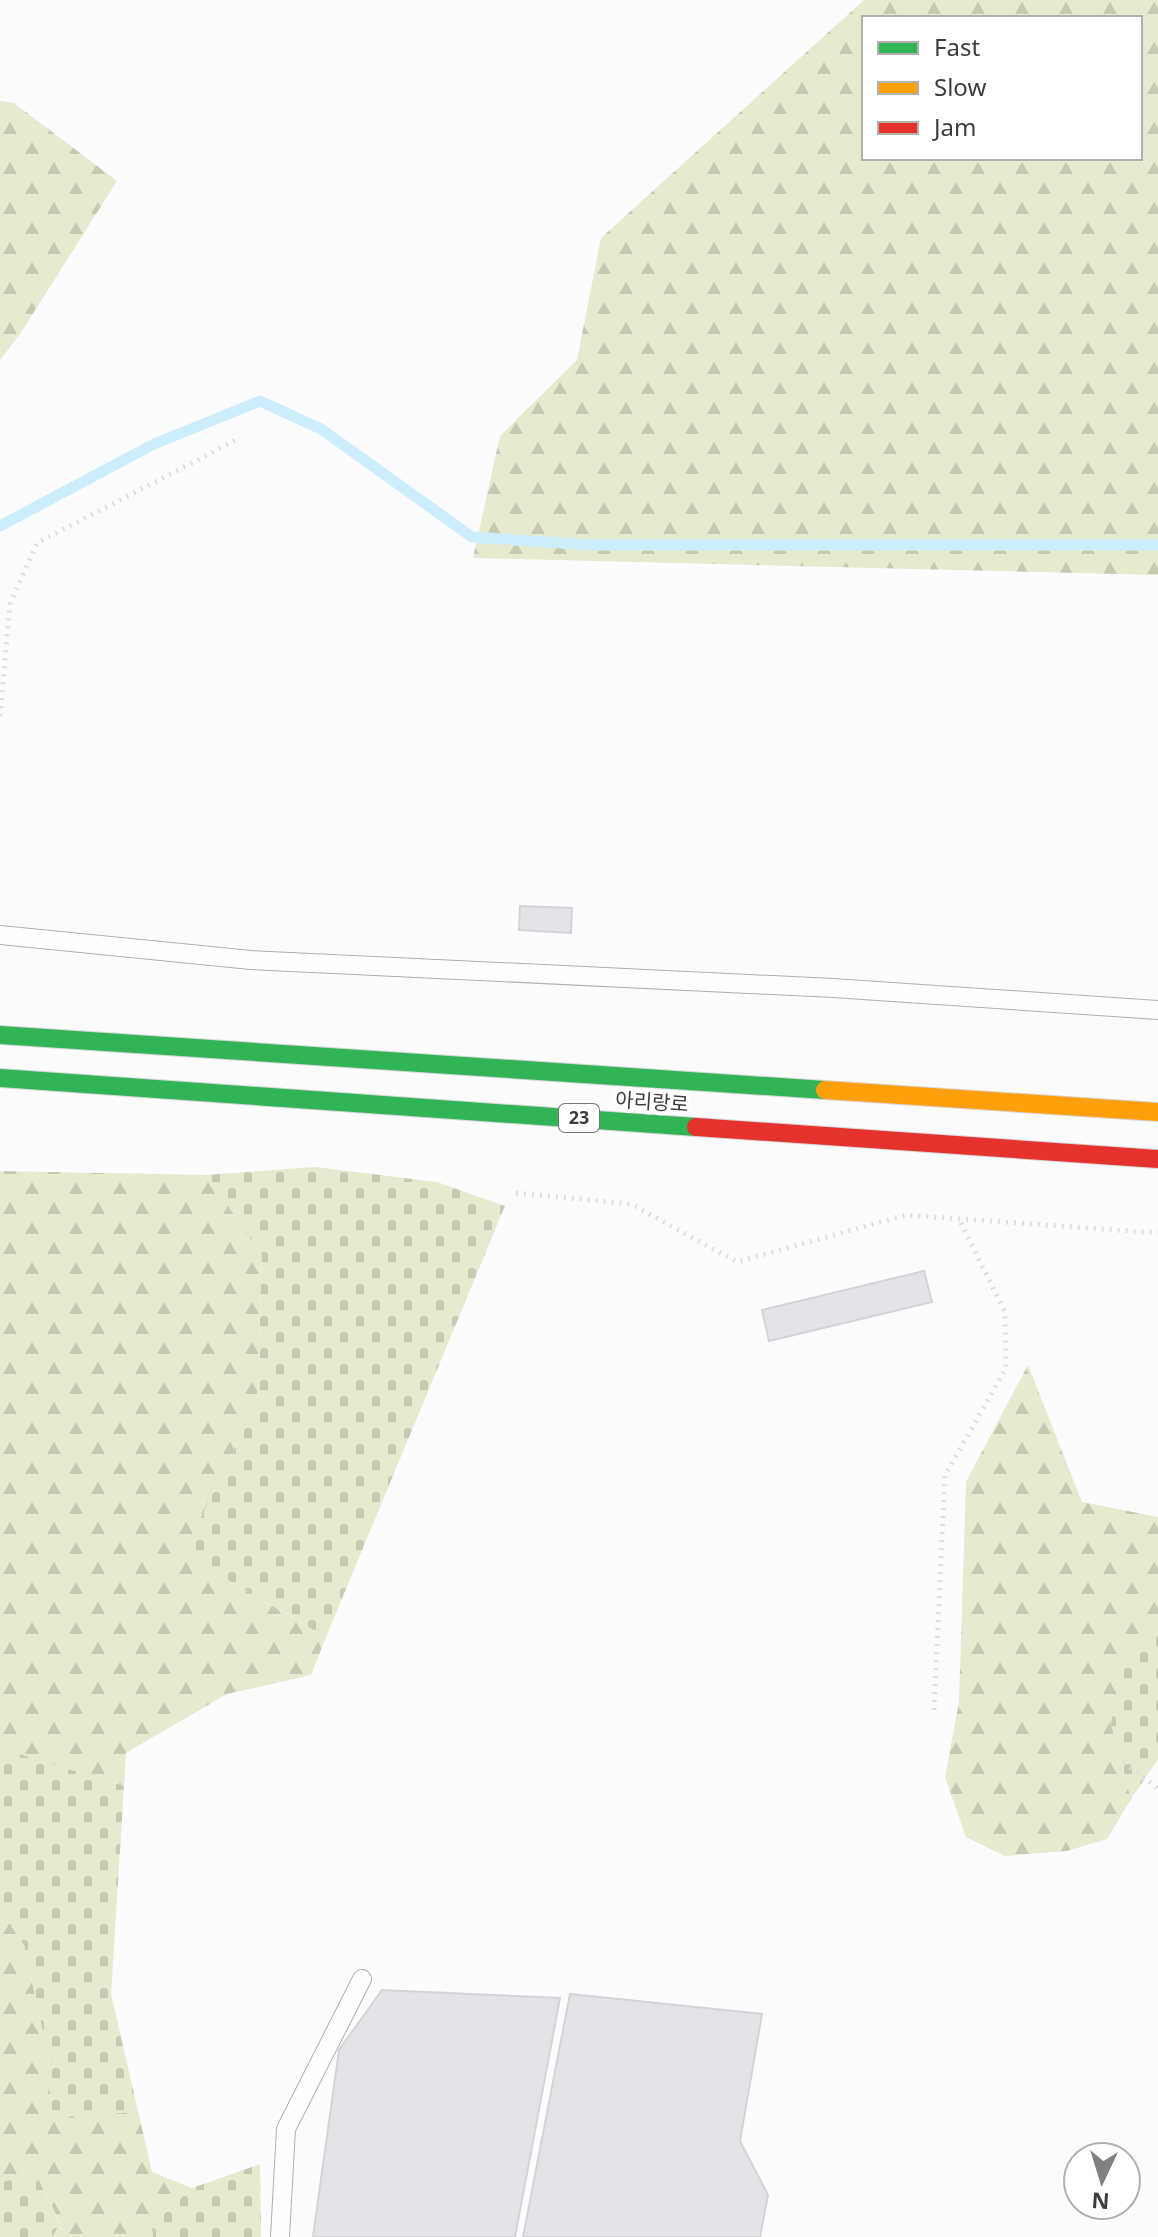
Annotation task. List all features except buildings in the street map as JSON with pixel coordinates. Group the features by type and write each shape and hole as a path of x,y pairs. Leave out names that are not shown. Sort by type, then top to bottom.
{"highway":[{"name":"아리랑로","path":"0,1035 1158,1112"},
{"name":"아리랑로","path":"0,1078 1158,1159"}],"lane":[{"path":"0,935 251,960 833,988 1158,1010"},
{"path":"280,2237 286,2129 362,1979"}],"path":[{"path":"0,716 10,604 37,543 238,439"},
{"path":"516,1193 631,1204 737,1262 906,1215 1158,1233"},
{"path":"934,1710 945,1475 1006,1368 1005,1312 959,1218"},
{"path":"1124,1762 1158,1789"}],"green space":[{"path":"864,0 1158,0 1158,575 473,558 500,436 577,360 601,238"},
{"path":"0,101 14,103 117,181 20,334 0,360"},
{"path":"315,1167 437,1182 505,1206 326,1637 183,1554 257,1404 262,1255 207,1175"},
{"path":"0,1171 207,1175 262,1255 257,1404 183,1554 326,1637 311,1675 227,1694 126,1753 124,1786 16,1753 0,1759"},
{"path":"1028,1365 1082,1502 1158,1517 1158,1633 1124,1649 1111,1724 1131,1799 1107,1839 1067,1851 1005,1856 966,1837 945,1777 959,1702 966,1482"},
{"path":"1158,1633 1158,1759 1131,1799 1111,1724 1124,1649"},
{"path":"16,1753 124,1786 111,1994 138,2111 52,2120 48,2055 24,1945 0,1909 0,1759"},
{"path":"0,1909 24,1945 48,2055 52,2120 138,2111 152,2172 192,2188 153,2224 153,2237 52,2237 60,2223 35,2172 0,2183"},
{"path":"260,2164 261,2237 153,2237 152,2225 192,2188"},
{"path":"35,2172 60,2224 52,2237 0,2237 0,2183"}],"waterway":[{"path":"0,526 154,444 260,401 321,429 472,537 590,545 1158,545"}],"traffic: fast":[{"path":"0,1035 825,1090"},
{"path":"0,1078 696,1127"}],"traffic: slow":[{"path":"825,1090 1158,1112"}],"traffic: jam":[{"path":"696,1127 1158,1159"}]}
